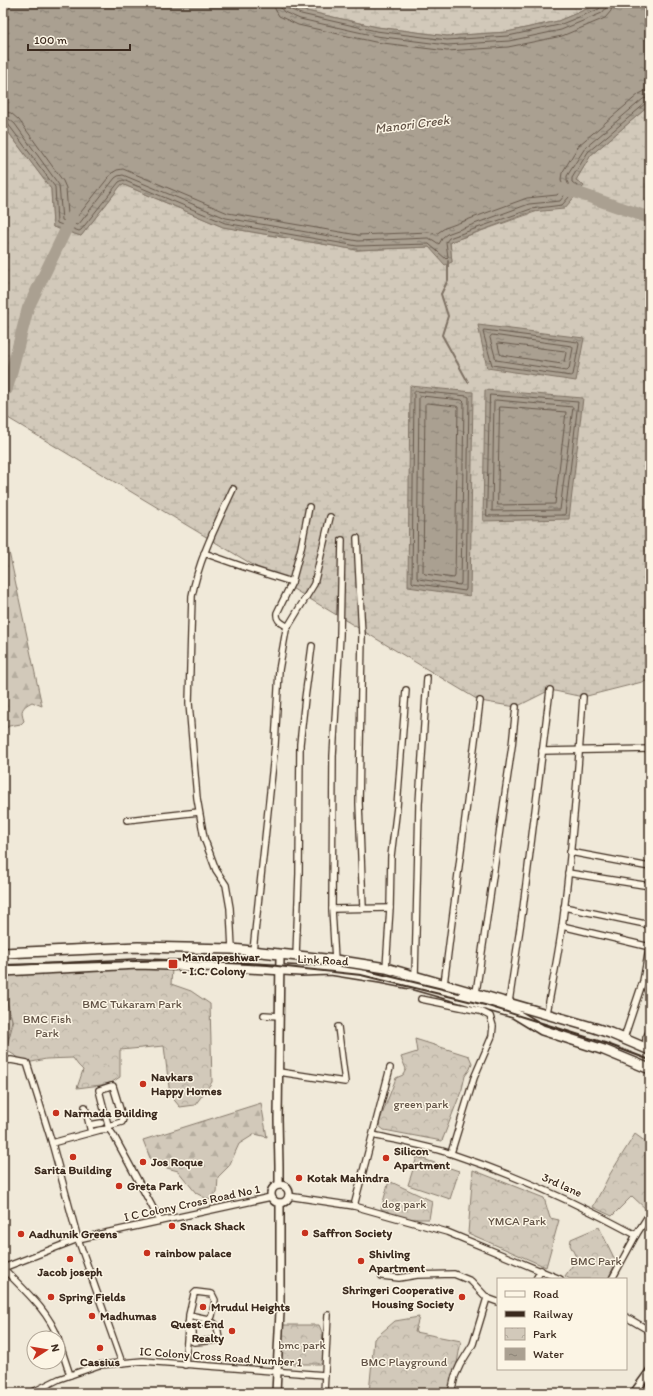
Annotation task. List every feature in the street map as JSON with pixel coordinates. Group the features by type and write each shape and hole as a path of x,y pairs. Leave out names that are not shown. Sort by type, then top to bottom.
{"main road":[{"name":"Link Road","path":"3,953 138,947 232,949 335,960 386,968 509,1002 610,1033 648,1049"},
{"name":"Link Road","path":"3,970 138,964 300,971 330,970 411,984 514,1013 542,1030 604,1050 650,1069"}],"street":[{"path":"232,949 230,908 226,885 216,870 204,838 199,812 189,703 192,596 195,580 204,553 233,489"},
{"path":"288,627 278,620 277,612 292,582 301,548 309,507"},
{"path":"253,951 275,745 279,670 286,630 314,584 330,517"},
{"path":"357,538 362,635 359,803 362,908"},
{"path":"335,960 332,909 332,756 340,635 342,540"},
{"path":"204,553 292,582"},
{"path":"296,956 299,874 300,744 304,698 312,646"},
{"path":"416,976 420,804 427,678"},
{"path":"386,968 390,908 391,856 397,807 406,690"},
{"path":"509,1002 523,908 550,690"},
{"path":"547,1013 562,926 580,751 583,697"},
{"path":"444,984 480,701"},
{"path":"476,993 494,877 516,707"},
{"path":"542,751 650,749"},
{"path":"127,820 199,812"},
{"path":"570,852 650,867"},
{"path":"568,873 650,886"},
{"path":"564,907 650,925"},
{"path":"332,909 390,908"},
{"path":"562,926 650,945 643,981 624,1038"},
{"path":"278,1185 280,1166 278,1119 280,955"},
{"path":"421,998 480,1011 490,1016 493,1026 492,1036 474,1078 451,1154"},
{"path":"264,1014 279,1014"},
{"path":"279,1072 345,1082 338,1027"},
{"path":"648,1049 646,1038 650,1030"},
{"path":"3,1061 11,1060 27,1063 52,1143 78,1239 122,1363"},
{"path":"354,1206 390,1068"},
{"path":"52,1143 109,1128 122,1122 123,1119 113,1086 99,1090 109,1128 160,1221"},
{"path":"85,1107 91,1132"},
{"path":"90,1126 101,1123"},
{"path":"3,1132 3,1140"},
{"name":"3rd lane","path":"373,1135 451,1154 515,1176 585,1208 636,1235"},
{"path":"278,1185 286,1188 288,1196 285,1201 280,1203 274,1202 271,1197 272,1188 278,1185"},
{"path":"288,1196 354,1206 448,1232 558,1278"},
{"name":"I C Colony Cross Road No 1","path":"3,1268 78,1239 271,1197"},
{"path":"276,1393 280,1311 280,1203"},
{"path":"613,1278 650,1213"},
{"path":"3,1268 41,1308 50,1320 54,1330"},
{"path":"537,1278 541,1270"},
{"path":"382,1276 399,1278 454,1274 471,1281 487,1298 497,1302"},
{"path":"189,1315 208,1319 210,1318 212,1316 214,1300 212,1294 196,1292 194,1294 189,1315 190,1324 192,1341 218,1340 220,1338 216,1324 190,1324"},
{"path":"451,1393 455,1376 473,1344 487,1298"},
{"path":"324,1393 328,1315"},
{"path":"627,1318 650,1331"},
{"path":"185,1365 190,1324"},
{"name":"IC Colony Cross Road Number 1","path":"31,1393 59,1379 99,1365 143,1361 324,1375"},
{"path":"66,1363 70,1375"},
{"path":"634,1393 650,1371"}],"green space":[{"path":"285,3 601,3 558,21 507,32 447,36 377,27 302,10"},
{"path":"650,105 650,680 583,697 550,690 516,707 480,701 3,415 3,125 51,189 53,227 81,236 122,184 223,227 357,250 429,247 452,262 450,242 535,212 584,186 576,180 591,155"},
{"path":"3,524 42,706 32,702 24,707 22,714 24,721 21,724 9,726 3,731"},
{"path":"172,969 171,984 191,991 210,1004 212,1082 195,1105 180,1107 170,1095 164,1046 120,1050 120,1077 109,1084 77,1088 83,1070 73,1058 46,1059 27,1063 6,1050 13,1023 6,998 3,998 3,975 55,970"},
{"path":"3,998 6,998 12,1020 6,1050 3,1050"},
{"name":"green park","path":"415,1039 469,1056 472,1063 465,1076 462,1089 442,1141 384,1130 379,1126 396,1078 403,1075 406,1069 401,1057 417,1052"},
{"path":"261,1103 267,1137 255,1134 239,1144 229,1166 218,1177 217,1193 209,1200 196,1193 178,1171 167,1168 150,1158 143,1140"},
{"path":"635,1134 650,1145 650,1209 648,1211 632,1196 612,1216 593,1207 610,1174"},
{"path":"417,1157 459,1171 450,1199 408,1185"},
{"name":"YMCA Park","path":"473,1170 544,1198 550,1218 559,1220 546,1267 468,1233"},
{"name":"dog park","path":"389,1181 432,1201 429,1219 402,1219 381,1209"},
{"name":"BMC Park","path":"599,1227 616,1262 608,1278 568,1278 565,1276 577,1259 570,1245 571,1239"},
{"name":"BMC Playground","path":"419,1317 415,1332 461,1341 452,1391 445,1393 369,1393 374,1339 395,1321"},
{"name":"bmc park","path":"283,1325 319,1325 322,1332 325,1364 278,1364"}],"water":[{"name":"Manori Creek","path":"3,3 285,3 302,10 377,27 447,36 507,32 558,21 601,3 650,3 650,105 591,155 576,180 584,186 564,209 532,212 450,242 452,262 445,265 429,247 357,250 223,227 122,184 81,236 53,227 51,189 3,125"},
{"path":"478,325 584,338 576,381 487,368"},
{"path":"410,386 473,392 470,596 408,587"},
{"path":"485,390 583,398 569,519 483,521"}],"waterway":[{"path":"562,189 578,193 650,218"},
{"path":"7,389 28,308 72,217"},
{"path":"448,261 448,280 441,294 448,316 442,335 468,382"}],"railway":[{"path":"3,965 171,960 268,965 361,975 485,1005 605,1043 650,1060"},
{"path":"368,971 459,993"}],"place":[{"name":"Mandapeshwar - I.C. Colony","path":"173,964"},
{"name":"Navkars Happy Homes","path":"143,1084"},
{"name":"Narmada Building","path":"56,1113"},
{"name":"Sarita Building","path":"73,1157"},
{"name":"Silicon Apartment","path":"386,1158"},
{"name":"Jos Roque","path":"143,1162"},
{"name":"Kotak Mahindra","path":"299,1178"},
{"name":"Greta Park","path":"119,1186"},
{"name":"Snack Shack","path":"172,1226"},
{"name":"Saffron Society","path":"305,1233"},
{"name":"Aadhunik Greens","path":"21,1234"},
{"name":"rainbow palace","path":"147,1253"},
{"name":"Jacob joseph","path":"70,1259"},
{"name":"Shivling Apartment","path":"361,1261"},
{"name":"Spring Fields","path":"51,1297"},
{"name":"Shringeri Cooperative Housing Society","path":"462,1297"},
{"name":"Mrudul Heights","path":"203,1307"},
{"name":"Madhumas","path":"92,1316"},
{"name":"Quest End Realty","path":"232,1331"},
{"name":"Cassius","path":"100,1348"}],"park label":[{"name":"BMC Tukaram Park","path":"132,1004"},
{"name":"BMC Fish Park","path":"47,1026"}]}
